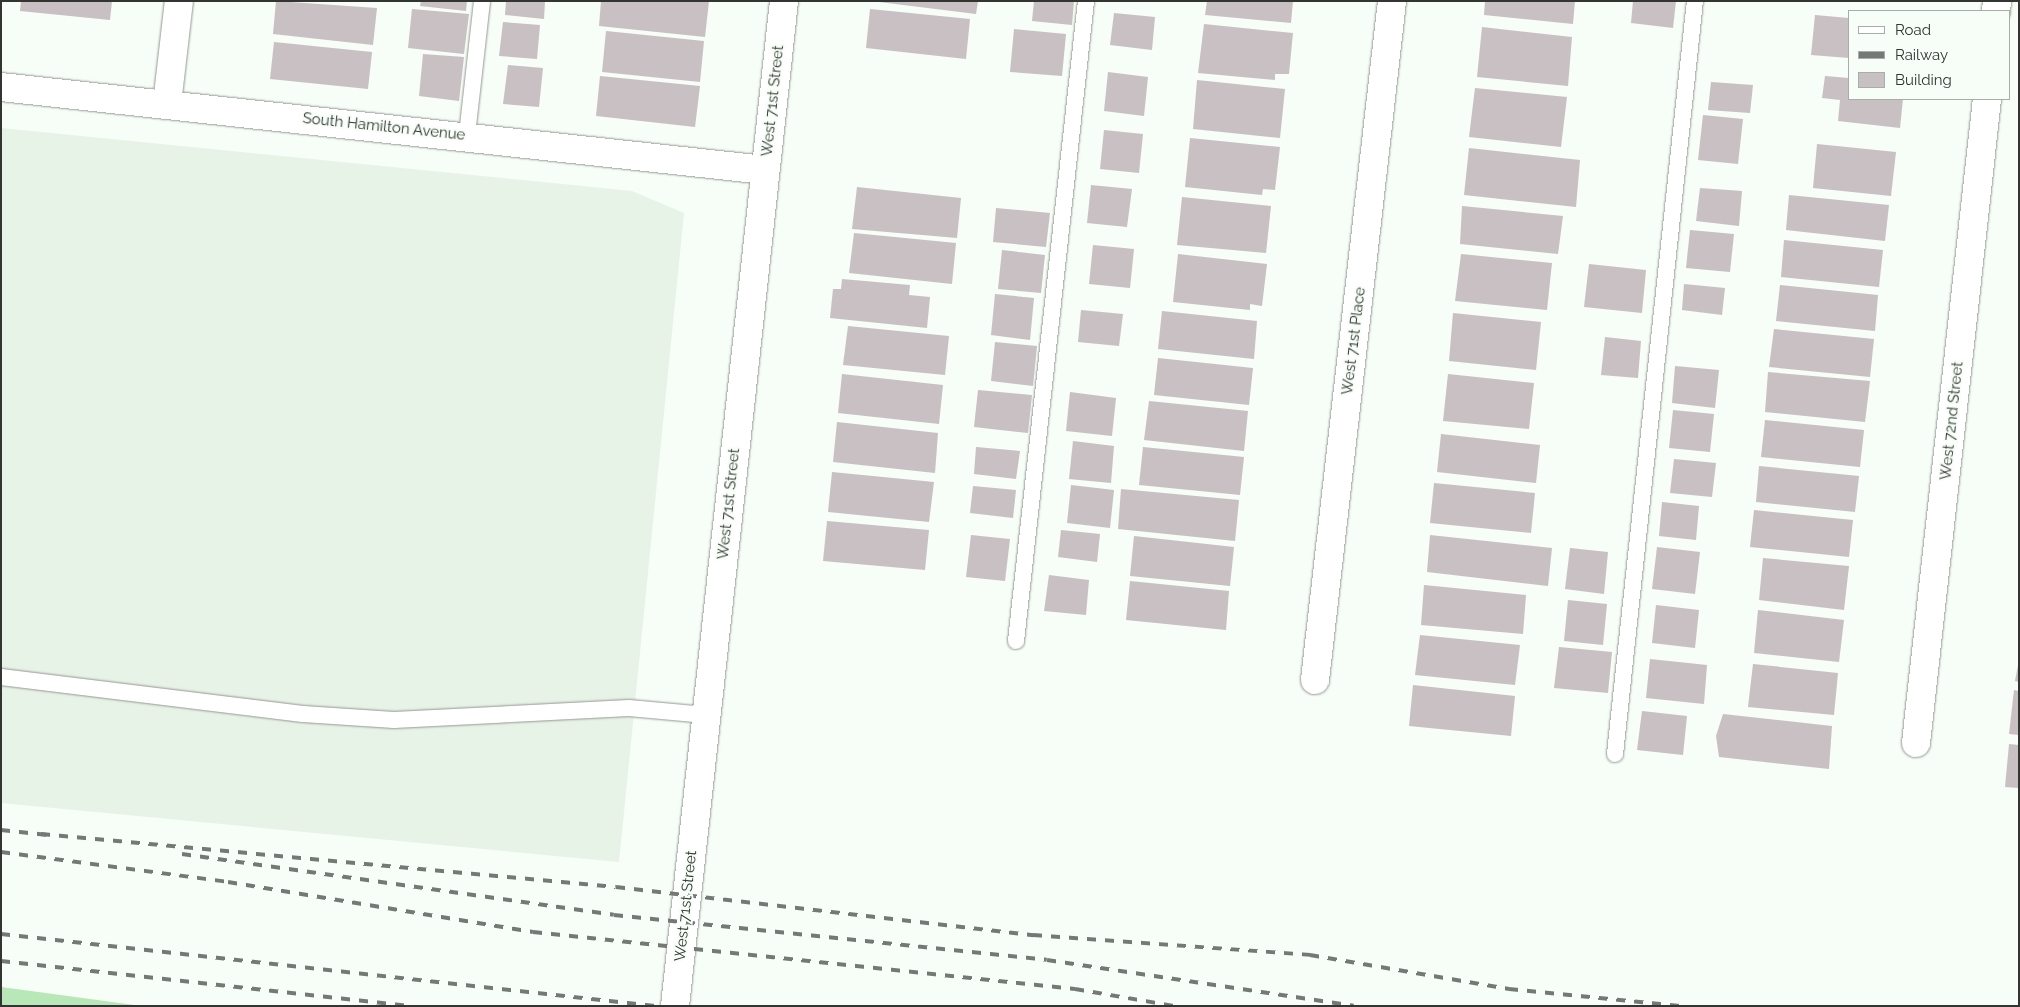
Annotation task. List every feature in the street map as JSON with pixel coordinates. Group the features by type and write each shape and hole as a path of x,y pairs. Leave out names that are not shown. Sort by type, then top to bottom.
{"street":[{"path":"168,104 179,1"},
{"name":"West 71st Street","path":"675,1006 784,1"},
{"name":"West 71st Place","path":"1315,680 1392,1"},
{"name":"South Hamilton Avenue","path":"1,87 467,135 766,170"},
{"name":"West 72nd Street","path":"1916,743 1987,100"}],"lane":[{"path":"467,135 482,1"},
{"path":"1016,640 1086,1"},
{"path":"1615,754 1694,1"},
{"path":"1,676 303,714 394,720 629,708 706,715"}],"shaded area":[{"path":"1,128 632,191 684,213 619,862 1,803"}],"green space":[{"path":"1,987 142,1006 1,1006"}],"building":[{"path":"21,1 112,1 110,20 20,11"},
{"path":"276,1 377,8 373,45 273,34"},
{"path":"421,1 467,1 466,11 420,6"},
{"path":"506,1 545,1 544,19 505,15"},
{"path":"601,1 709,1 705,37 599,26"},
{"path":"871,1 978,1 976,14"},
{"path":"1034,1 1074,1 1072,25 1032,21"},
{"path":"1207,1 1293,1 1291,23 1205,15"},
{"path":"1485,1 1575,1 1573,24 1484,15"},
{"path":"1633,1 1676,1 1673,28 1631,23"},
{"path":"412,9 469,14 464,54 408,48"},
{"path":"870,9 970,19 966,59 866,48"},
{"path":"1114,13 1155,17 1152,50 1110,45"},
{"path":"1815,15 1848,18 1848,58 1811,55"},
{"path":"503,22 540,25 537,59 499,56"},
{"path":"1204,24 1293,33 1289,74 1275,74 1275,80 1198,73"},
{"path":"1482,27 1572,37 1568,86 1477,77"},
{"path":"1014,29 1066,34 1062,76 1010,72"},
{"path":"606,31 704,41 700,82 602,72"},
{"path":"274,42 372,52 368,89 270,79"},
{"path":"423,54 464,57 459,101 419,96"},
{"path":"508,65 543,68 539,107 503,104"},
{"path":"1108,72 1148,77 1144,116 1104,111"},
{"path":"600,76 700,86 695,127 596,116"},
{"path":"1825,76 1848,78 1848,100 1903,100 1900,128 1838,121 1840,100 1822,98"},
{"path":"1197,80 1285,89 1280,138 1193,129"},
{"path":"1711,82 1753,85 1750,113 1708,110"},
{"path":"1475,88 1567,97 1561,147 1469,137"},
{"path":"1703,115 1743,119 1738,164 1698,160"},
{"path":"1104,130 1143,134 1139,173 1100,169"},
{"path":"1190,138 1280,147 1275,190 1263,189 1262,195 1185,187"},
{"path":"1817,144 1896,152 1891,196 1813,188"},
{"path":"1469,148 1580,160 1576,207 1464,195"},
{"path":"1091,185 1132,189 1127,227 1087,223"},
{"path":"857,187 961,198 957,238 852,229"},
{"path":"1700,188 1742,191 1739,226 1696,221"},
{"path":"1789,195 1889,205 1885,241 1786,230"},
{"path":"1182,197 1271,206 1266,253 1177,245"},
{"path":"1462,206 1563,216 1558,254 1460,244"},
{"path":"996,208 1050,213 1046,247 993,242"},
{"path":"1690,230 1734,234 1730,272 1686,268"},
{"path":"854,233 956,243 952,284 849,273"},
{"path":"1784,240 1883,250 1879,287 1781,277"},
{"path":"1093,245 1134,249 1130,288 1089,284"},
{"path":"1002,250 1045,255 1041,293 998,289"},
{"path":"1178,254 1267,264 1262,306 1250,304 1250,310 1173,302"},
{"path":"1461,254 1552,263 1547,310 1455,301"},
{"path":"1589,264 1646,270 1642,313 1584,307"},
{"path":"842,279 910,285 909,295 930,297 927,328 830,318 833,289 841,289"},
{"path":"1684,284 1725,288 1722,315 1682,310"},
{"path":"1780,285 1878,295 1875,331 1776,321"},
{"path":"995,294 1034,298 1030,340 991,335"},
{"path":"1081,310 1123,314 1119,346 1078,342"},
{"path":"1162,311 1257,321 1254,359 1158,349"},
{"path":"1453,313 1541,322 1536,370 1449,361"},
{"path":"848,326 949,336 945,375 843,365"},
{"path":"1774,329 1874,339 1870,377 1769,367"},
{"path":"1605,337 1641,341 1638,378 1601,375"},
{"path":"995,342 1037,346 1033,386 991,381"},
{"path":"1158,358 1253,368 1249,405 1154,395"},
{"path":"1675,366 1719,370 1715,408 1672,403"},
{"path":"1768,372 1870,381 1865,422 1765,412"},
{"path":"842,374 943,385 939,424 838,413"},
{"path":"1448,374 1534,383 1529,429 1443,421"},
{"path":"978,390 1032,395 1028,433 974,427"},
{"path":"1070,392 1116,398 1112,436 1066,431"},
{"path":"1149,401 1248,411 1244,451 1144,440"},
{"path":"1673,410 1714,414 1710,452 1669,448"},
{"path":"1765,420 1864,430 1860,467 1761,457"},
{"path":"837,422 938,433 935,473 833,462"},
{"path":"1441,434 1540,445 1536,483 1437,472"},
{"path":"1073,441 1114,446 1111,483 1069,479"},
{"path":"976,447 1020,451 1016,479 974,474"},
{"path":"1143,447 1244,457 1240,495 1139,485"},
{"path":"1674,459 1716,463 1712,497 1670,493"},
{"path":"1759,466 1859,476 1855,512 1756,502"},
{"path":"832,472 934,482 929,522 828,512"},
{"path":"1434,483 1535,493 1531,533 1430,523"},
{"path":"1071,485 1114,490 1110,528 1067,523"},
{"path":"973,486 1016,490 1013,518 970,513"},
{"path":"1121,489 1239,500 1235,541 1118,529"},
{"path":"1662,502 1699,506 1696,540 1659,536"},
{"path":"1754,510 1853,520 1849,557 1750,547"},
{"path":"827,521 929,530 925,570 823,561"},
{"path":"1061,530 1100,534 1097,562 1058,557"},
{"path":"971,535 1010,539 1005,581 966,577"},
{"path":"1430,535 1552,548 1548,586 1427,572"},
{"path":"1134,536 1234,547 1230,586 1130,576"},
{"path":"1657,547 1700,552 1695,594 1652,589"},
{"path":"1570,548 1608,552 1604,594 1565,589"},
{"path":"1763,558 1849,566 1844,610 1759,600"},
{"path":"1049,575 1089,580 1086,615 1044,611"},
{"path":"1130,581 1229,591 1226,630 1126,620"},
{"path":"1424,585 1526,595 1523,634 1421,625"},
{"path":"1568,600 1607,604 1603,645 1564,641"},
{"path":"1656,605 1699,610 1695,648 1652,643"},
{"path":"1758,610 1844,620 1839,662 1754,653"},
{"path":"1420,635 1520,645 1515,685 1415,675"},
{"path":"1559,647 1612,652 1608,693 1554,688"},
{"path":"1650,659 1707,665 1704,704 1646,698"},
{"path":"2019,660 2019,682 2015,681"},
{"path":"1753,664 1838,673 1834,715 1748,707"},
{"path":"1413,685 1515,696 1511,736 1409,726"},
{"path":"2014,690 2019,691 2019,735 2009,734"},
{"path":"1642,711 1687,716 1683,755 1637,750"},
{"path":"1723,714 1832,726 1829,769 1719,757 1716,736"},
{"path":"2009,744 2019,745 2019,788 2005,787"}],"railway":[{"path":"1,830 48,835"},
{"path":"41,834 616,887 1033,935 1310,955 1509,989 1680,1006"},
{"path":"1,852 228,882 533,932 1075,989 1174,1006"},
{"path":"182,854 614,915 1047,960 1354,1006"},
{"path":"1,934 655,1006"},
{"path":"1,961 410,1006"}]}
